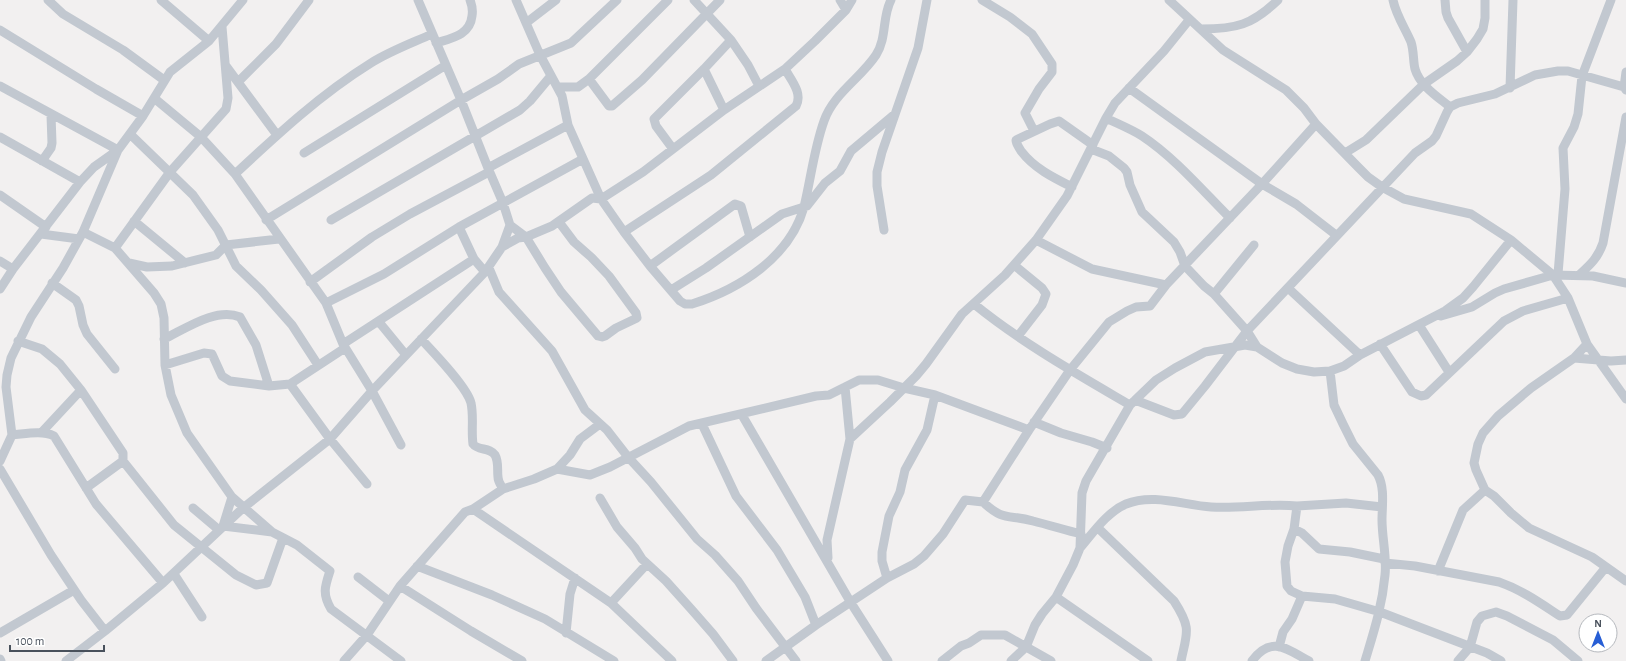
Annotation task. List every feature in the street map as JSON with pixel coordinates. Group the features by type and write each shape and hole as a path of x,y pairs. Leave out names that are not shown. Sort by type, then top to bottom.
{"street":[{"path":"48,0 63,14 123,50 164,80"},
{"path":"161,0 209,41"},
{"path":"0,461 12,434 6,387 11,358 18,340 52,283 63,268 81,235 118,150 143,116 164,80 175,66 183,62 209,41 243,0"},
{"path":"238,82 272,48 309,0"},
{"path":"66,661 105,632 174,574 221,528 244,508 330,439 372,391 487,270 502,247 510,225 503,203 418,0"},
{"path":"436,43 467,30 472,19 473,10 470,0"},
{"path":"516,0 550,77 558,87 565,107 568,125 601,199 650,266 680,301 685,304 692,304 741,283 771,259 783,247 792,234 804,208 815,153 824,120 834,103 877,54 883,39 891,0"},
{"path":"526,23 556,0"},
{"path":"266,220 461,100 498,79 520,64 571,43 617,0"},
{"path":"558,87 578,87 589,79 668,0"},
{"path":"694,0 706,15 731,40 748,65 759,86"},
{"path":"589,79 609,106 612,106 642,80 720,0"},
{"path":"840,0 846,10"},
{"path":"502,247 518,238 544,230 559,222 592,198 601,199 643,172 724,110 785,69 816,41 846,10 852,0"},
{"path":"884,230 877,186 877,172 882,152 918,48 927,0"},
{"path":"982,0 1010,17 1032,34 1052,64 1052,72 1039,89 1025,113 1034,131"},
{"path":"1169,0 1223,50 1286,90 1304,108 1316,124 1368,177 1382,187 1404,199 1471,214 1511,240 1555,275 1568,298 1587,344 1626,399"},
{"path":"1201,30 1225,29 1240,26 1252,21 1278,0"},
{"path":"1393,0 1398,16 1411,44 1415,68 1424,84 1450,108"},
{"path":"1445,0 1448,18 1467,52"},
{"path":"1345,153 1366,140 1424,84 1457,61 1467,52 1477,40 1483,29 1486,18 1485,0"},
{"path":"1510,88 1513,0"},
{"path":"1555,275 1565,189 1563,148 1571,134 1578,114 1582,76 1611,0"},
{"path":"850,439 904,388 926,364 958,319 1005,275 1036,240 1061,206 1072,187 1115,103 1164,51 1189,20"},
{"path":"115,248 170,172 224,112 228,105 222,27"},
{"path":"0,30 143,116"},
{"path":"235,174 277,135 328,93 354,74 373,62 432,34"},
{"path":"673,149 656,126 654,118 731,40"},
{"path":"226,64 277,135"},
{"path":"304,153 446,65"},
{"path":"704,69 724,110"},
{"path":"624,232 711,175 796,106 798,96 796,88 785,69"},
{"path":"974,304 1002,327 1070,370 1132,402 1174,415 1182,414 1206,386 1247,331 1415,153 1432,142 1450,108 1458,103 1495,94 1535,75 1544,73 1568,71 1625,88 1626,72"},
{"path":"331,220 520,110 530,101 550,77"},
{"path":"0,86 118,150"},
{"path":"1129,88 1262,184 1296,204 1336,235"},
{"path":"154,98 202,137 235,174 279,239 326,304 344,346 372,391 401,446"},
{"path":"671,290 782,214 793,209 804,208 811,202 818,190 840,171 851,151 895,114"},
{"path":"42,161 52,144 51,115"},
{"path":"1579,275 1593,263 1600,254 1604,243 1626,117"},
{"path":"1106,118 1141,135 1151,143 1187,175 1230,218"},
{"path":"1072,187 1035,166 1016,144 1016,140 1050,124 1061,122 1092,147 1109,156 1124,168 1127,172 1130,185 1142,212 1174,242 1180,252 1185,266 1214,294 1247,331 1257,347"},
{"path":"983,502 1070,370 1109,322 1126,311 1150,306 1166,285 1195,256 1316,124"},
{"path":"310,282 372,238 404,218 568,125"},
{"path":"130,134 170,172 199,204 226,244 236,266 261,290 292,325 318,366"},
{"path":"0,137 80,182"},
{"path":"0,289 80,182 94,167 118,150"},
{"path":"326,304 384,274 459,227 583,159"},
{"path":"0,195 44,230 81,235 115,248 129,263 161,304 164,318 165,364 171,396 187,432 232,497 272,532 297,545 330,571 326,578 325,587 328,604 331,609 401,661"},
{"path":"650,266 735,204 741,206 750,237"},
{"path":"134,221 185,263"},
{"path":"510,225 526,236 561,292 598,336 605,336 616,328 637,318 636,313 609,276 574,242 559,222"},
{"path":"459,227 474,259 487,270 499,292 552,351 586,410 607,430 628,458 651,482 697,538 715,555 738,581 756,608 796,661"},
{"path":"129,263 156,267 172,266 216,255 226,244 279,239"},
{"path":"1036,240 1092,269 1166,285"},
{"path":"1432,319 1463,298 1511,240"},
{"path":"1214,294 1254,245"},
{"path":"1180,252 1195,256"},
{"path":"165,364 204,353 209,353 212,354 222,376 230,381 269,386 290,384 318,366 344,346 441,279 474,259"},
{"path":"0,261 13,270"},
{"path":"1014,265 1042,288 1046,294 1042,305 1018,336"},
{"path":"1080,548 1082,492 1086,481 1107,448 1132,402 1156,380 1195,356 1205,352 1245,345 1257,347 1282,363 1297,369 1314,372 1330,371 1344,366 1380,344 1419,325 1432,319 1472,307 1494,293 1504,289 1555,275 1579,275 1626,283"},
{"path":"52,283 76,300 80,306 83,326 87,334 115,369"},
{"path":"1288,288 1360,355"},
{"path":"1380,344 1412,392 1416,395 1426,395 1504,321 1513,316 1568,298"},
{"path":"164,339 216,315 227,314 240,317 256,345 269,386"},
{"path":"379,322 406,355"},
{"path":"1419,325 1450,372"},
{"path":"421,339 449,370 470,401 474,424 473,444 478,448 492,452 496,456 498,461 498,477 503,489"},
{"path":"18,340 42,349 49,354 81,390 123,454 123,461 171,522 236,575 256,585 267,583 283,538"},
{"path":"1587,344 1574,358 1552,373 1498,416 1483,433 1478,444 1474,463 1485,490 1494,496 1529,528 1592,557 1626,581"},
{"path":"1574,358 1611,361 1626,360"},
{"path":"1330,371 1334,405 1353,444 1381,480 1385,574 1380,612 1365,661"},
{"path":"556,469 590,475 610,468 680,430 695,424 702,424 742,415 816,396 829,395 859,380 868,379 878,380 935,395 1032,426 1088,440 1107,448"},
{"path":"290,384 330,439 366,484"},
{"path":"828,561 826,552 827,540 850,439 845,387"},
{"path":"41,433 81,390"},
{"path":"829,395 846,402"},
{"path":"887,578 882,561 882,552 889,516 900,492 905,470 927,430 935,395"},
{"path":"742,415 851,603 888,661"},
{"path":"344,661 367,635 400,586 465,512 473,509 503,489 556,469 570,455 580,439 600,424"},
{"path":"702,424 736,496 777,550 805,597 816,625"},
{"path":"12,434 41,433 54,436 96,504 163,583"},
{"path":"86,488 123,461"},
{"path":"0,468 51,555 74,590 105,632"},
{"path":"1438,571 1463,510 1485,490"},
{"path":"221,528 232,497"},
{"path":"600,498 617,527 647,564 666,581 687,604 713,634 733,661"},
{"path":"766,661 816,625 887,578 914,564 924,556 943,534 965,500 983,502 991,510 1007,518 1032,520 1081,534"},
{"path":"1011,661 1026,647 1042,614 1063,586 1080,548 1116,509 1127,504 1141,500 1160,500 1211,507 1280,504 1297,506 1346,503 1382,507"},
{"path":"1297,506 1294,529 1288,546 1285,574 1287,586 1291,591 1302,596 1335,599 1380,612 1492,655 1501,661"},
{"path":"193,508 221,528 272,532"},
{"path":"473,509 611,603 672,661"},
{"path":"1098,528 1174,601 1185,621 1187,637 1181,661"},
{"path":"1294,529 1302,533 1319,549 1350,552 1384,561 1465,575 1511,586 1564,617 1606,567"},
{"path":"611,603 647,564"},
{"path":"417,566 492,595 545,619 614,661"},
{"path":"174,574 202,617"},
{"path":"358,577 390,601"},
{"path":"566,633 570,594 575,578"},
{"path":"400,586 471,632 522,661"},
{"path":"0,633 74,590"},
{"path":"1279,647 1283,632 1292,619 1302,596"},
{"path":"1056,597 1148,661"},
{"path":"1458,661 1470,647 1477,622 1482,616 1496,612 1507,616 1553,640 1578,661"},
{"path":"942,661 961,646 983,635 1008,635 1051,661"},
{"path":"1252,661 1265,648 1279,647 1289,650 1310,661"}]}
